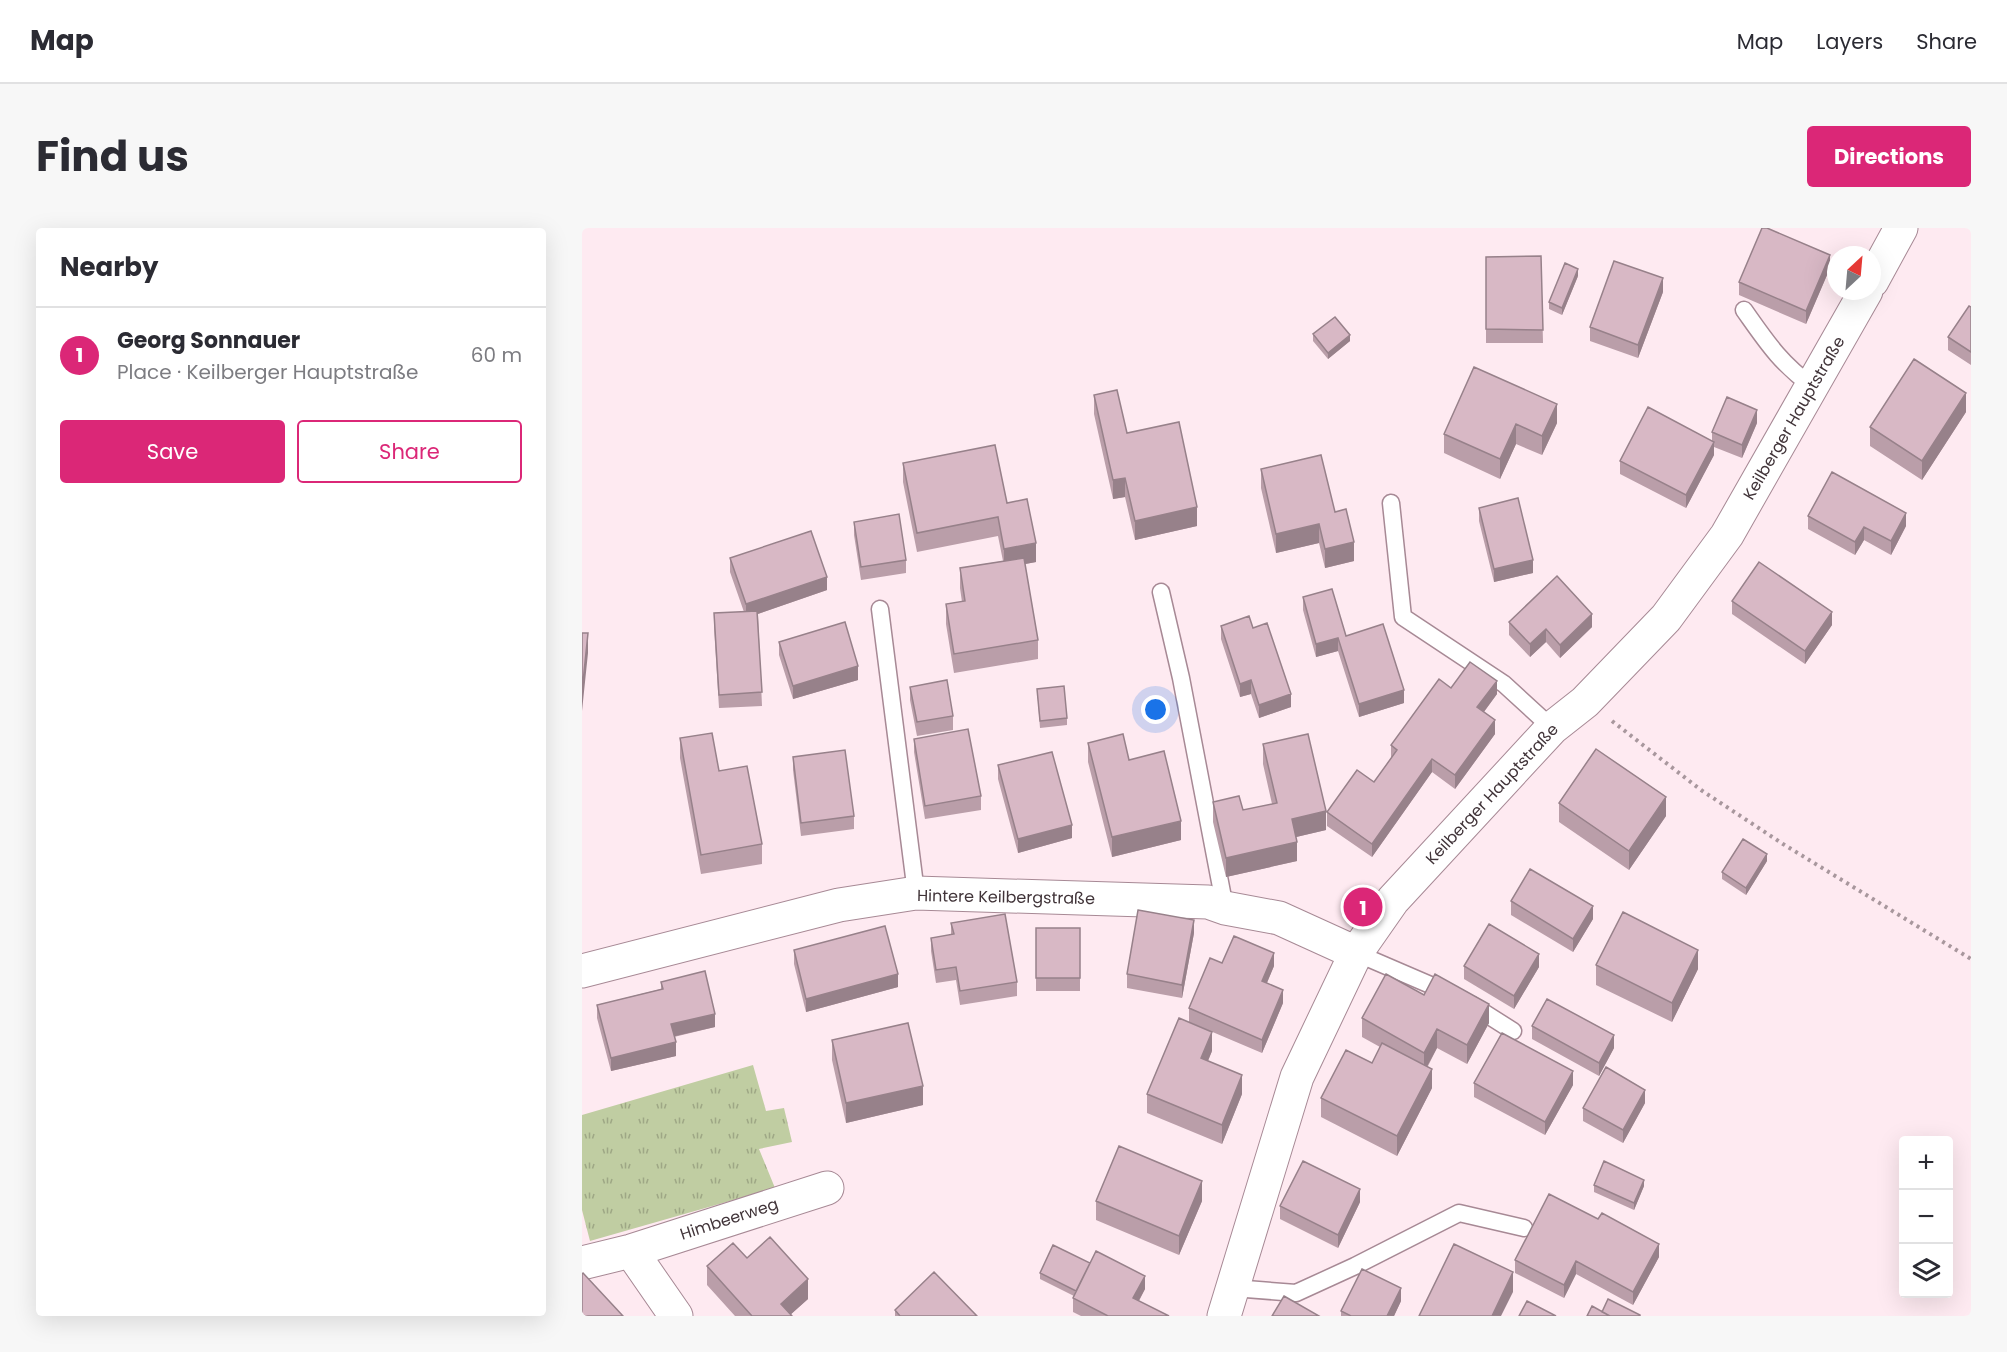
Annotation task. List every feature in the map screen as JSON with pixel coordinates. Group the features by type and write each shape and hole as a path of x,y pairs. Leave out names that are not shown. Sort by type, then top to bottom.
{"street":[{"path":"1881,265 1901,228"},
{"name":"Keilberger Hauptstraße","path":"1228,1302 1298,1077 1356,953 1393,900 1552,728 1585,702 1666,618 1727,535 1861,300"},
{"name":"Hintere Keilbergstraße","path":"582,970 839,905 916,893 1208,902 1225,908 1279,918 1356,953"},
{"name":"Himbeerweg","path":"582,1263 631,1251 827,1188"},
{"path":"631,1251 676,1316"}],"lane":[{"path":"1744,310 1774,352 1792,372 1812,386"},
{"path":"1391,503 1403,617 1504,684 1552,728"},
{"path":"1161,592 1181,678 1225,908"},
{"path":"880,609 916,893"},
{"path":"1356,953 1433,985 1513,1031"},
{"path":"1228,1302 1296,1293 1459,1213 1524,1228"}],"path":[{"path":"1585,702 1639,740 1701,790 1783,844 1971,959"}],"green space":[{"path":"753,1065 766,1111 784,1108 792,1142 759,1149 775,1188 590,1241 582,1210 582,1115"}],"building":[{"path":"1762,228 1767,228 1827,254 1827,262 1806,311 1739,282"},
{"path":"1541,256 1543,330 1486,329 1486,257"},
{"path":"1614,261 1663,278 1638,345 1590,327"},
{"path":"1565,263 1578,269 1562,308 1549,302"},
{"path":"1969,306 1971,307 1971,352 1948,337"},
{"path":"1335,317 1350,335 1328,353 1313,334"},
{"path":"1914,359 1966,393 1922,461 1870,427"},
{"path":"1474,367 1557,404 1542,436 1516,424 1500,459 1444,434"},
{"path":"1117,390 1127,433 1179,422 1197,507 1135,521 1125,478 1113,480 1094,395"},
{"path":"1727,397 1757,410 1742,445 1712,432"},
{"path":"1648,407 1714,442 1686,495 1620,461"},
{"path":"995,445 1007,503 1027,499 1036,543 1004,549 998,517 917,533 903,463"},
{"path":"1321,455 1335,512 1346,509 1354,542 1325,549 1319,524 1276,534 1261,469"},
{"path":"1832,472 1906,513 1891,541 1864,527 1855,542 1808,516"},
{"path":"1518,498 1533,560 1494,569 1479,508"},
{"path":"899,514 906,560 861,567 854,522"},
{"path":"811,531 827,577 746,604 730,558"},
{"path":"1024,558 1038,640 954,654 946,604 965,601 960,568"},
{"path":"1759,562 1832,612 1805,651 1732,601"},
{"path":"1557,576 1592,614 1560,645 1546,629 1530,644 1509,622"},
{"path":"1332,589 1346,636 1383,624 1404,690 1359,704 1338,638 1316,644 1303,597"},
{"path":"757,611 762,692 719,695 714,613"},
{"path":"1249,616 1253,628 1267,623 1291,694 1259,705 1251,680 1240,684 1221,626"},
{"path":"845,622 858,666 793,686 779,642"},
{"path":"582,633 588,633 582,692"},
{"path":"1470,662 1497,681 1477,707 1495,720 1455,775 1432,759 1372,844 1327,812 1357,770 1374,782 1397,750 1391,745 1439,679 1451,688"},
{"path":"947,680 953,716 917,722 910,687"},
{"path":"1064,686 1067,718 1040,721 1037,689"},
{"path":"968,729 981,796 925,806 914,739"},
{"path":"712,733 719,771 747,766 762,844 701,855 680,738"},
{"path":"1123,734 1129,760 1164,751 1181,821 1112,837 1088,743"},
{"path":"1308,734 1326,811 1292,819 1297,842 1226,858 1213,802 1239,796 1243,810 1277,803 1263,744"},
{"path":"1596,749 1666,797 1629,851 1559,803"},
{"path":"845,750 854,816 801,823 793,757"},
{"path":"1052,752 1072,825 1018,839 998,765"},
{"path":"1743,839 1767,854 1746,888 1722,872"},
{"path":"1530,869 1593,906 1573,939 1511,901"},
{"path":"1138,910 1194,920 1182,985 1127,974"},
{"path":"1623,912 1698,950 1672,1003 1596,965"},
{"path":"1005,914 1017,982 960,991 956,967 936,970 931,938 954,934 951,923"},
{"path":"1489,924 1539,954 1514,996 1464,966"},
{"path":"885,926 898,974 806,999 794,950"},
{"path":"1036,928 1080,928 1080,978 1036,978"},
{"path":"1234,936 1274,953 1262,981 1283,990 1262,1040 1189,1008 1210,958 1222,963"},
{"path":"705,971 715,1014 671,1024 676,1042 611,1058 597,1005 663,989 661,982"},
{"path":"1386,974 1424,995 1435,974 1489,1004 1467,1045 1437,1029 1424,1053 1362,1018"},
{"path":"1547,999 1614,1035 1599,1063 1532,1026"},
{"path":"1179,1018 1212,1032 1201,1058 1242,1075 1222,1125 1147,1094"},
{"path":"908,1023 923,1086 846,1103 832,1040"},
{"path":"1502,1033 1573,1071 1545,1122 1474,1083"},
{"path":"1382,1043 1432,1069 1397,1136 1321,1098 1346,1050 1372,1063"},
{"path":"1606,1067 1645,1090 1623,1130 1583,1108"},
{"path":"1119,1146 1202,1181 1179,1236 1096,1201"},
{"path":"1303,1161 1360,1189 1338,1235 1280,1206"},
{"path":"1604,1161 1644,1180 1634,1203 1594,1185"},
{"path":"1549,1194 1598,1219 1602,1213 1659,1244 1633,1292 1576,1261 1564,1285 1515,1260"},
{"path":"770,1237 808,1279 781,1304 792,1316 752,1316 707,1266 733,1243 747,1258"},
{"path":"1454,1244 1513,1272 1492,1316 1419,1316"},
{"path":"1053,1245 1090,1263 1076,1291 1040,1273"},
{"path":"1096,1251 1145,1276 1133,1298 1169,1316 1108,1316 1073,1298"},
{"path":"1362,1269 1401,1288 1387,1316 1351,1316 1341,1311"},
{"path":"934,1272 977,1316 900,1316 895,1310"},
{"path":"583,1273 623,1316 582,1316"},
{"path":"1284,1296 1319,1316 1272,1316"},
{"path":"1608,1299 1640,1316 1610,1316 1602,1312"},
{"path":"1527,1301 1556,1316 1519,1316"},
{"path":"1592,1306 1610,1316 1587,1316"}],"place":[{"name":"Georg Sonnauer","path":"1363,907"}]}
